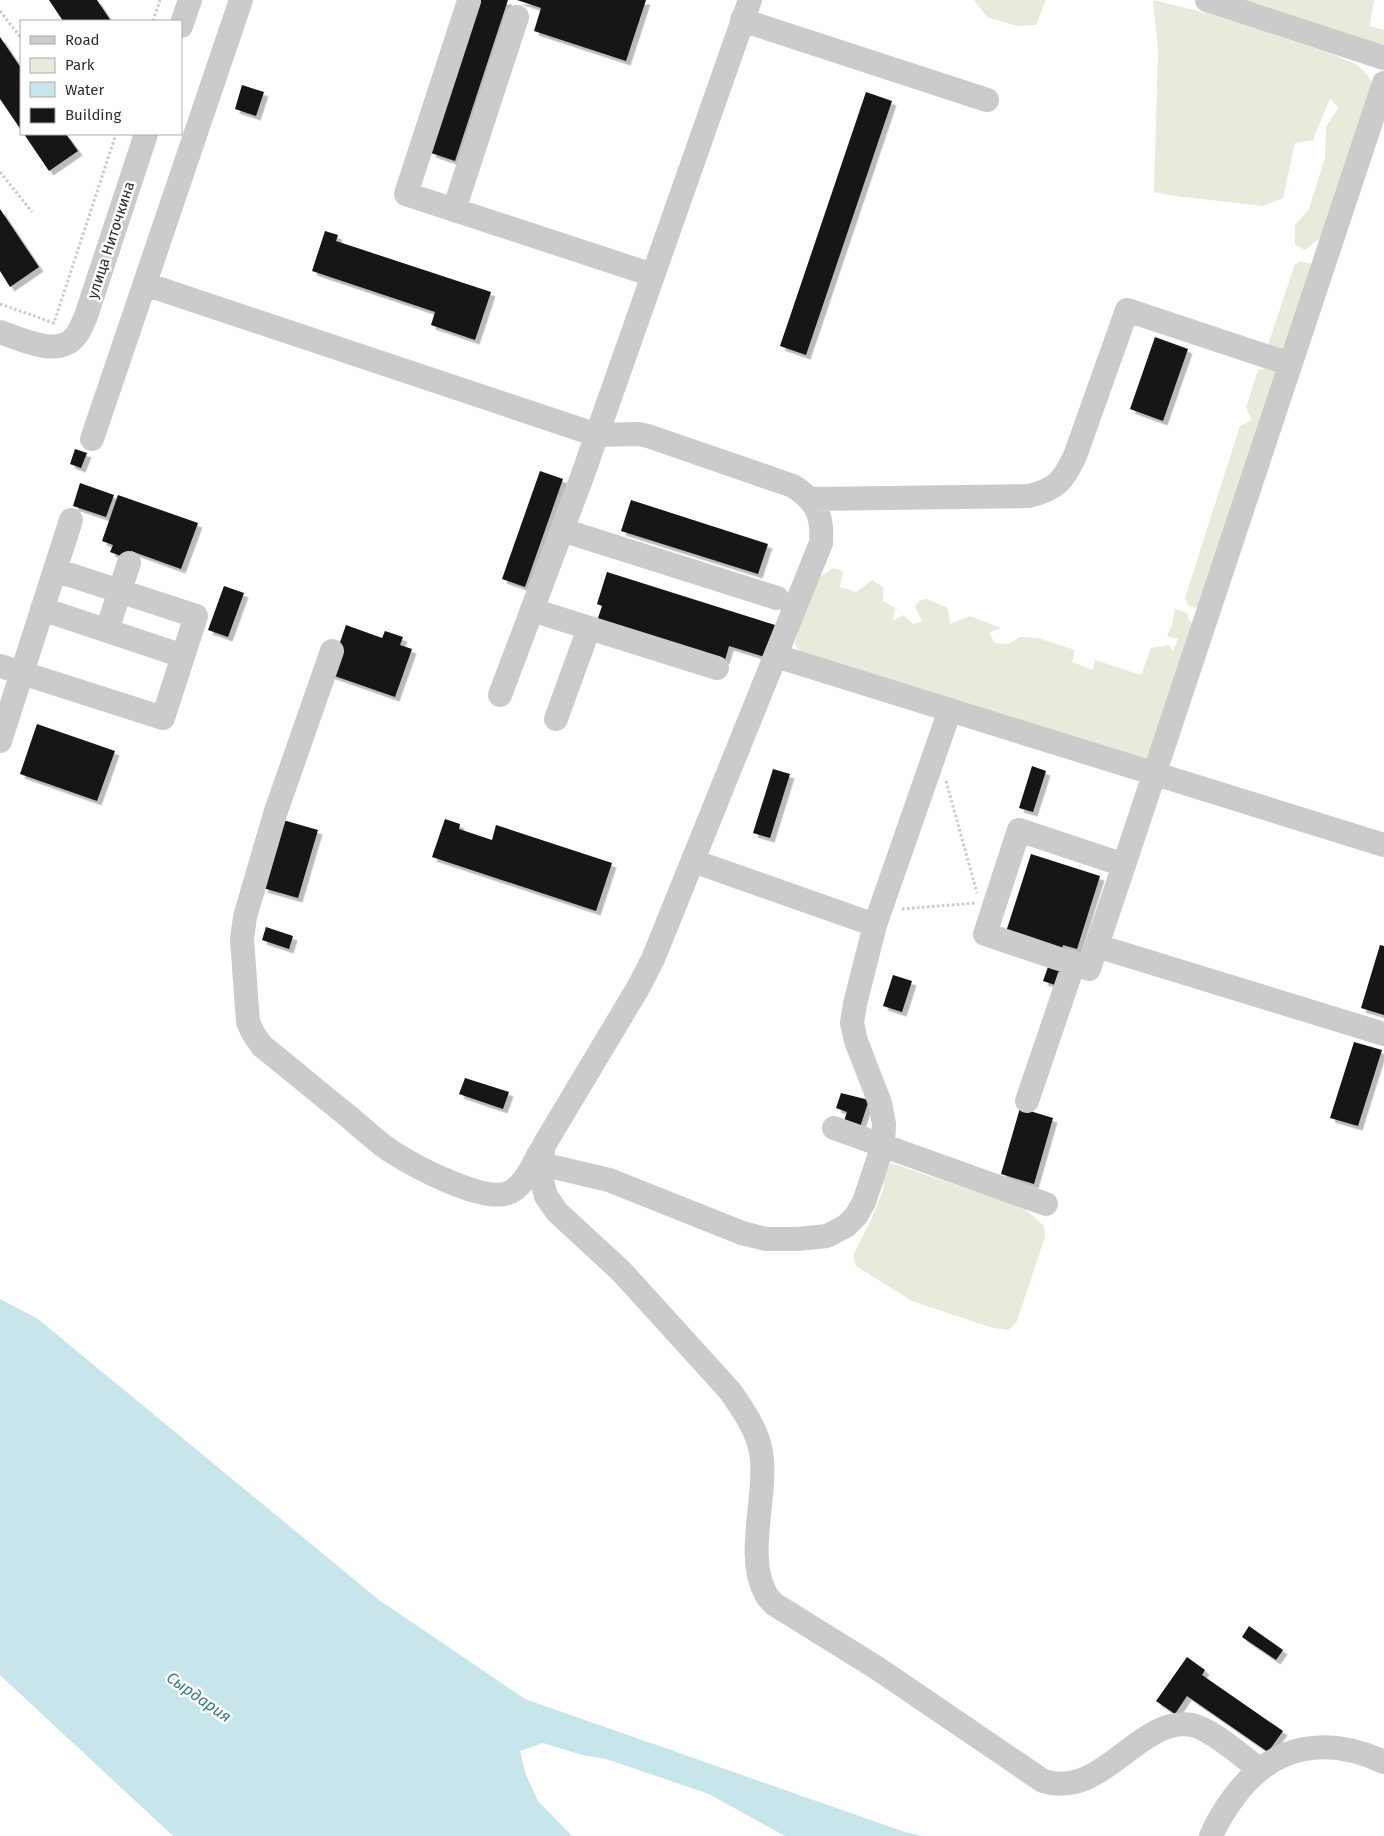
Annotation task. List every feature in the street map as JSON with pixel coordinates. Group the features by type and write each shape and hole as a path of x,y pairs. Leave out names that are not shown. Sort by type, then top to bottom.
{"street":[{"path":"182,23 190,0"},
{"path":"92,439 241,0"},
{"path":"1207,0 1384,58"},
{"path":"469,1 406,194 653,275"},
{"path":"500,695 597,435 746,10 987,100"},
{"path":"454,210 517,17"},
{"path":"1124,865 1019,830 988,902 985,934 1089,968 1124,865 1384,83"},
{"name":"улица Ниточкина","path":"2,339 53,347 68,343 75,337 86,316 146,135"},
{"path":"145,284 597,435 638,434 648,436 793,486 811,499 820,518 822,530 821,544 654,959 542,1154 522,1183 510,1193 500,1196 489,1195 465,1188 433,1174 389,1150 262,1046 252,1033 248,1022 242,939 245,918 275,814 332,651"},
{"path":"811,499 1029,496 1045,492 1057,485 1067,472 1075,456 1127,310 1290,364"},
{"path":"0,741 11,669 42,609 71,520"},
{"path":"562,530 777,598"},
{"path":"107,630 130,563"},
{"path":"11,669 163,718 196,616 55,570"},
{"path":"42,609 183,656"},
{"path":"532,610 717,668"},
{"path":"556,718 589,628"},
{"path":"776,656 1384,845"},
{"path":"542,1154 742,1233 766,1239 798,1239 827,1236 846,1226 856,1216 864,1202 883,1145 884,1124 880,1103 856,1041 852,1023 877,918 950,710"},
{"path":"693,860 877,918"},
{"path":"1097,946 1384,1034"},
{"path":"1027,1101 1074,963"},
{"path":"834,1128 1046,1204"},
{"path":"542,1154 541,1177 546,1196 557,1212 621,1271 730,1391 745,1412 761,1452 762,1474 757,1552 758,1571 764,1592 774,1604 877,1668 1043,1781 1053,1784 1082,1781 1156,1732 1181,1725 1193,1725 1207,1731 1259,1769"},
{"path":"1211,1836 1215,1825 1241,1788 1259,1769 1275,1758 1314,1747 1339,1748 1384,1762"}],"path":[{"path":"154,20 160,0"},
{"path":"0,10 20,37"},
{"path":"0,304 54,323 116,135"},
{"path":"0,172 32,212"},
{"path":"877,918 988,902 946,778"}],"green space":[{"path":"974,0 1046,0 1036,25 1017,26 987,17"},
{"path":"1153,0 1207,13 1326,52 1354,63 1364,71 1373,84 1322,237 1305,250 1295,245 1295,225 1309,209 1325,158 1326,127 1338,108 1330,98 1313,140 1295,143 1283,198 1263,206 1154,192 1158,50"},
{"path":"1230,0 1374,0 1370,26 1384,30 1384,50"},
{"path":"1301,261 1310,264 1312,270 1286,350 1280,354 1268,345 1295,264"},
{"path":"1266,368 1274,370 1277,380 1203,604 1195,608 1188,605 1185,598 1240,426 1252,420 1246,408 1258,370"},
{"path":"833,568 843,571 840,587 856,592 872,580 883,587 883,601 895,608 893,621 903,615 913,624 922,622 915,606 920,600 927,599 948,608 950,624 970,616 1001,628 989,633 995,643 1008,644 1020,637 1038,638 1075,650 1072,662 1093,670 1095,660 1141,675 1151,648 1169,645 1173,651 1178,639 1167,636 1172,625 1175,609 1187,613 1189,620 1195,626 1151,759 1144,764 802,656 795,643 799,623 817,579"},
{"path":"891,1163 1024,1208 1044,1226 1045,1237 1017,1321 1009,1330 993,1328 912,1301 856,1266 853,1255 871,1220 883,1190 884,1176"}],"water":[{"name":"Сырдария","path":"0,1299 38,1319 379,1600 525,1699 905,1832 923,1836 785,1836 709,1794 606,1759 582,1755 543,1743 520,1751 526,1775 538,1801 572,1836 173,1836 0,1675"}],"building":[{"path":"49,0 97,0 110,20 62,20"},
{"path":"481,0 508,0 455,161 431,153"},
{"path":"517,0 646,0 626,61 534,31 541,8"},
{"path":"0,37 20,67 20,129 0,99"},
{"path":"242,85 264,92 256,116 235,109"},
{"path":"866,92 892,101 806,355 780,346"},
{"path":"25,135 67,135 78,151 49,171"},
{"path":"0,209 39,267 10,287 0,271"},
{"path":"325,231 338,235 336,241 491,292 475,340 431,325 435,312 312,271"},
{"path":"1155,337 1188,349 1163,421 1130,409"},
{"path":"75,449 87,453 81,468 70,464"},
{"path":"540,471 563,479 525,587 502,579"},
{"path":"80,483 114,495 106,517 73,506"},
{"path":"118,495 198,523 181,569 131,551 129,559 110,552 113,545 102,541"},
{"path":"631,500 768,544 758,574 621,531"},
{"path":"607,572 775,625 765,657 729,646 725,660 597,621 602,606 597,604"},
{"path":"224,586 244,593 228,637 208,630"},
{"path":"346,625 382,638 385,631 403,637 400,645 412,649 395,697 329,674"},
{"path":"37,724 115,751 97,801 20,774"},
{"path":"1032,766 1046,771 1033,812 1019,808"},
{"path":"773,769 790,774 770,838 753,833"},
{"path":"445,819 460,824 459,829 492,840 496,825 612,863 596,911 432,857"},
{"path":"283,820 318,830 298,898 263,888"},
{"path":"1031,854 1100,876 1077,949 1063,945 1061,953 1005,935"},
{"path":"266,927 293,936 289,949 262,940"},
{"path":"1380,945 1384,946 1384,1015 1361,1008"},
{"path":"1048,967 1065,973 1061,987 1043,981"},
{"path":"893,975 912,981 902,1012 883,1006"},
{"path":"1354,1042 1382,1050 1358,1126 1330,1118"},
{"path":"465,1078 509,1092 503,1109 459,1094"},
{"path":"841,1093 869,1100 860,1127 844,1121 847,1112 836,1108"},
{"path":"1020,1108 1053,1118 1034,1184 1001,1174"},
{"path":"1249,1626 1283,1650 1276,1660 1242,1637"},
{"path":"1187,1657 1205,1670 1202,1675 1283,1731 1268,1752 1187,1696 1175,1714 1156,1701"}]}
